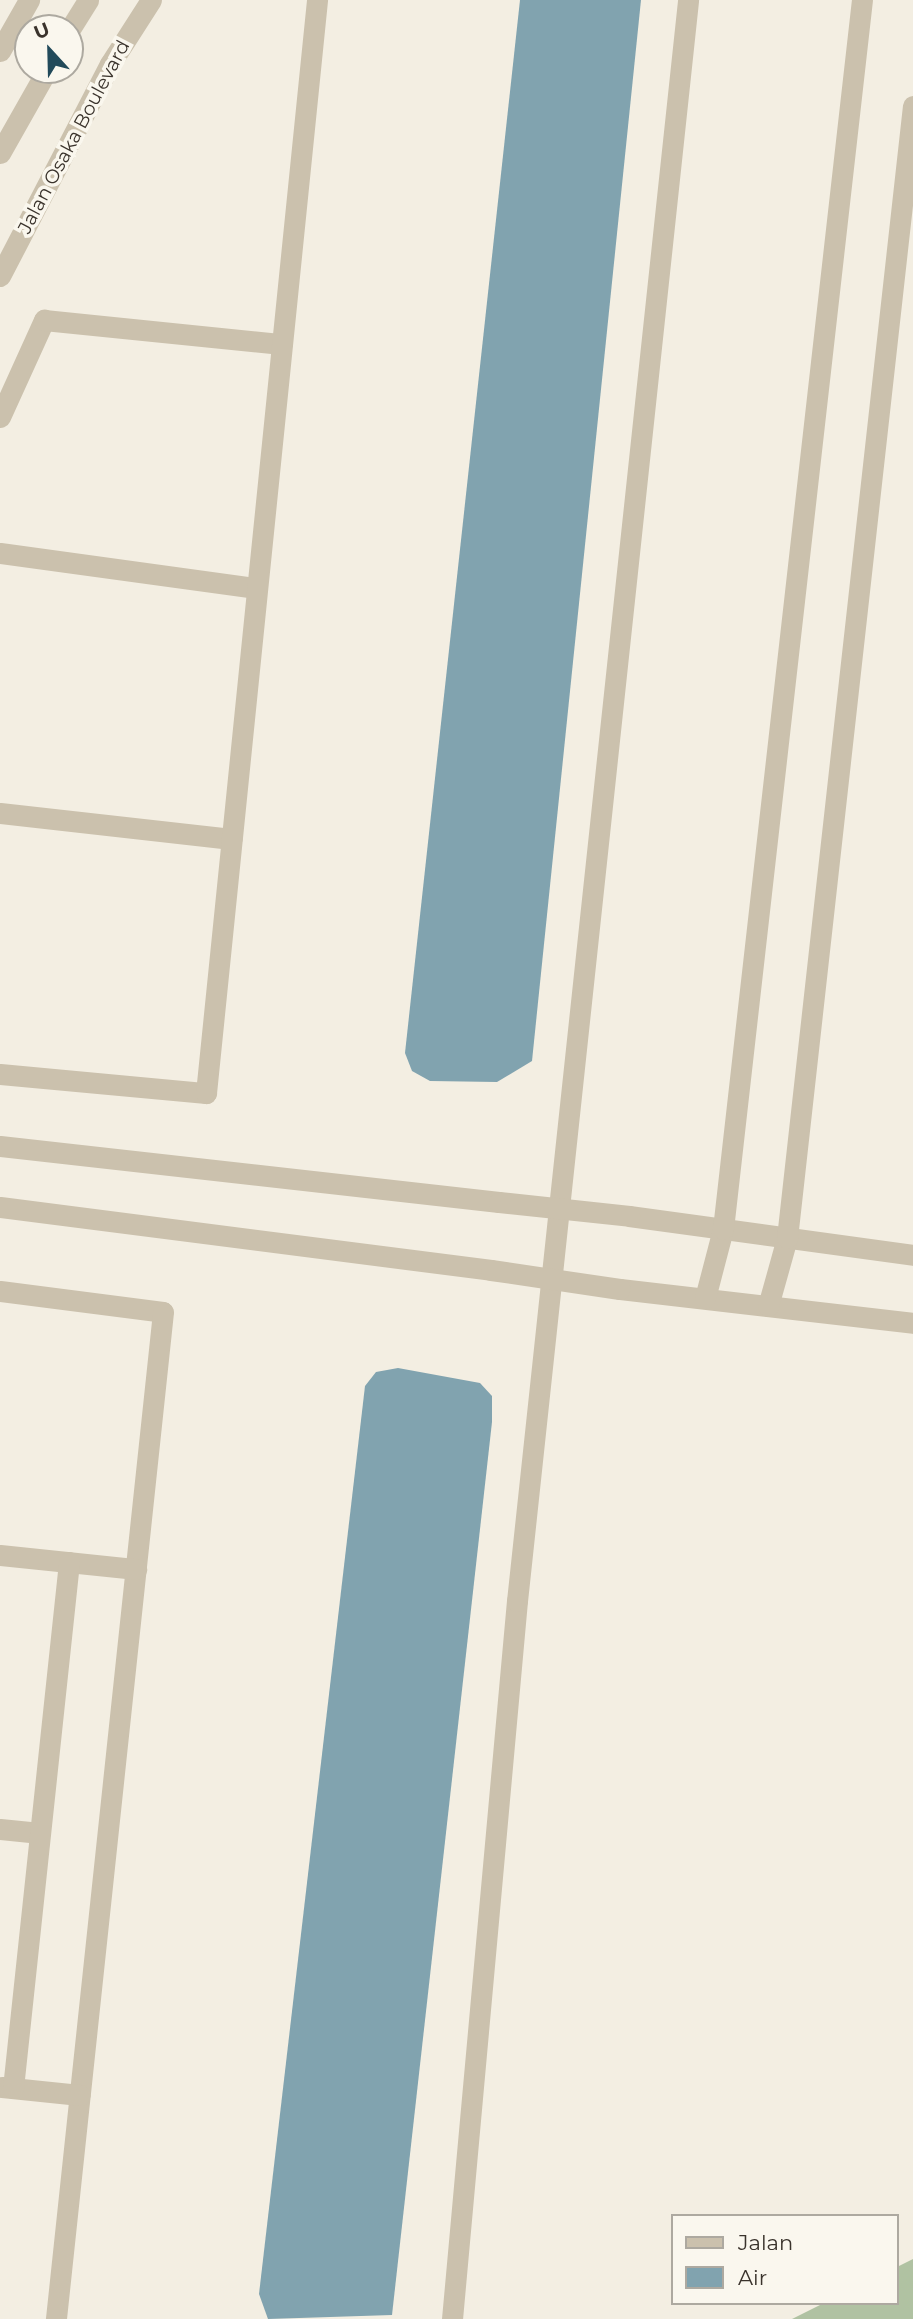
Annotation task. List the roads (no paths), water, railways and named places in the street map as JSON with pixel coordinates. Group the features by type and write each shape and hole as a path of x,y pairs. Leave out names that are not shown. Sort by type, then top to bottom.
{"street":[{"path":"0,51 29,0"},
{"name":"Jalan Osaka Boulevard","path":"0,276 110,64 151,0"},
{"path":"0,1074 206,1093 317,0"},
{"path":"452,2319 519,1588 688,0"},
{"path":"705,1298 723,1229 862,0"},
{"path":"0,153 39,84"},
{"path":"768,1306 787,1238 913,106"},
{"path":"0,417 44,320 282,344"},
{"path":"0,553 257,588"},
{"path":"0,813 232,839"},
{"path":"0,1146 629,1216 913,1255"},
{"path":"0,1208 491,1270 620,1289 913,1323"},
{"path":"0,1292 163,1312 56,2319"},
{"path":"0,1555 136,1569"},
{"path":"69,1562 40,1833 7,2088 80,2095"},
{"path":"0,1829 40,1833"}],"water":[{"path":"520,0 641,0 532,1061 497,1082 430,1081 412,1071 405,1053"},
{"path":"398,1368 480,1383 492,1396 492,1422 392,2315 268,2319 259,2294 365,1386 376,1372"}]}
